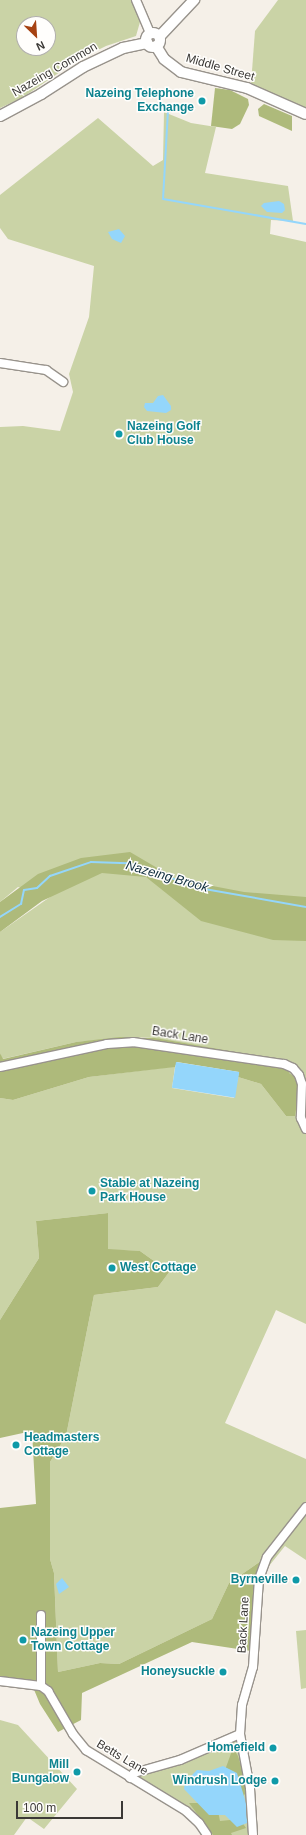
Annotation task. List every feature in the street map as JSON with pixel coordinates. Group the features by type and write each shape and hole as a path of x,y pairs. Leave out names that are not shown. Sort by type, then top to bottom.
{"street":[{"path":"136,0 153,40 194,0"},
{"name":"Middle Street","path":"153,40 164,59 181,72 247,88 306,114"},
{"name":"Nazeing Common","path":"0,116 42,94 83,66 123,48 153,40"},
{"path":"0,363 46,370 63,382"},
{"name":"Back Lane","path":"0,1067 106,1044 133,1042 284,1064 293,1068 299,1075 302,1084 302,1118 306,1129"},
{"name":"Back Lane","path":"253,1835 250,1788 240,1734 242,1705 253,1667 257,1599 262,1568 306,1507"},
{"path":"0,1681 41,1686 41,1616"},
{"name":"Betts Lane","path":"41,1686 48,1691 73,1734 86,1750 186,1811 199,1823 207,1835"},
{"path":"130,1778 134,1773 180,1760 240,1734"}],"green space":[{"path":"0,0 131,0 140,22 136,36 106,46 76,61 22,98 0,108"},
{"path":"278,0 306,0 306,109 251,84 255,31"},
{"path":"215,88 230,90 248,99 249,105 240,124 232,129 211,126"},
{"path":"264,104 292,116 292,131 259,116 258,109"},
{"path":"164,112 191,123 216,127 205,173 288,186 293,221 271,220 270,234 306,242 306,1324 276,1310 225,1423 306,1459 306,1560 285,1546 269,1566 261,1561 229,1583 212,1619 119,1664 100,1663 58,1672 54,1573 50,1559 50,1462 66,1436 94,1295 158,1287 173,1267 154,1261 140,1251 108,1250 108,1213 36,1221 39,1258 0,1320 0,1098 13,1100 89,1077 170,1067 175,1067 172,1088 234,1098 238,1077 261,1084 286,1116 299,1090 155,1038 141,1037 76,1042 2,1059 0,1053 0,932 50,897 18,887 0,902 0,427 23,426 60,431 73,392 69,374 89,317 94,266 8,239 0,228 0,195 98,118 153,166 163,160"},
{"path":"130,852 176,879 244,892 306,897 306,941 273,940 201,921 146,877 102,873 42,901 0,932 0,902 38,874 81,858"},
{"path":"120,1037 155,1038 288,1061 289,1073 296,1078 299,1090 295,1116 286,1116 261,1084 238,1077 239,1072 177,1062 175,1067 89,1077 13,1100 0,1098 0,1053 3,1059 76,1042"},
{"path":"108,1213 108,1249 140,1251 154,1261 173,1267 158,1287 94,1295 66,1436 50,1462 50,1559 54,1573 58,1672 100,1663 119,1664 212,1619 229,1583 261,1561 254,1593 251,1651 192,1642 82,1693 81,1720 58,1732 40,1704 30,1680 0,1677 0,1508 36,1504 32,1431 0,1438 0,1320 39,1258 36,1221"},
{"path":"306,1630 306,1688 301,1689 296,1631"},
{"path":"0,1720 18,1725 77,1789 44,1829 27,1817 14,1835 0,1835"},
{"path":"243,1730 254,1835 206,1835 199,1823 123,1773 185,1756"},
{"path":"233,1748 238,1756 248,1789 243,1797 225,1770"},
{"path":"189,1803 199,1803 218,1811 220,1821 240,1819 246,1828 231,1833 232,1835 213,1835"}],"water":[{"path":"279,201 284,204 285,210 282,213 267,212 261,206 264,203"},
{"path":"119,229 125,236 121,243 112,239 108,232"},
{"path":"163,395 171,406 171,410 166,413 147,411 144,407 145,403 153,403 158,396"},
{"path":"176,1062 239,1072 235,1098 172,1088"},
{"path":"62,1578 69,1587 59,1594 56,1584"},
{"path":"223,1766 237,1773 246,1803 247,1823 237,1827 225,1815 209,1815 184,1789 185,1782 197,1770 209,1771"}],"waterway":[{"path":"168,110 163,199 306,224"},
{"name":"Nazeing Brook","path":"0,917 21,904 24,890 37,888 50,876 91,862 128,863 155,871 193,887 306,907"}],"place":[{"name":"Nazeing Telephone Exchange","path":"202,101"},
{"name":"Nazeing Golf Club House","path":"119,434"},
{"name":"Stable at Nazeing Park House","path":"92,1191"},
{"name":"West Cottage","path":"112,1268"},
{"name":"Headmasters Cottage","path":"16,1445"},
{"name":"Byrneville","path":"296,1580"},
{"name":"Nazeing Upper Town Cottage","path":"23,1640"},
{"name":"Honeysuckle","path":"223,1672"},
{"name":"Homefield","path":"273,1748"},
{"name":"Mill Bungalow","path":"77,1772"},
{"name":"Windrush Lodge","path":"275,1781"}]}
